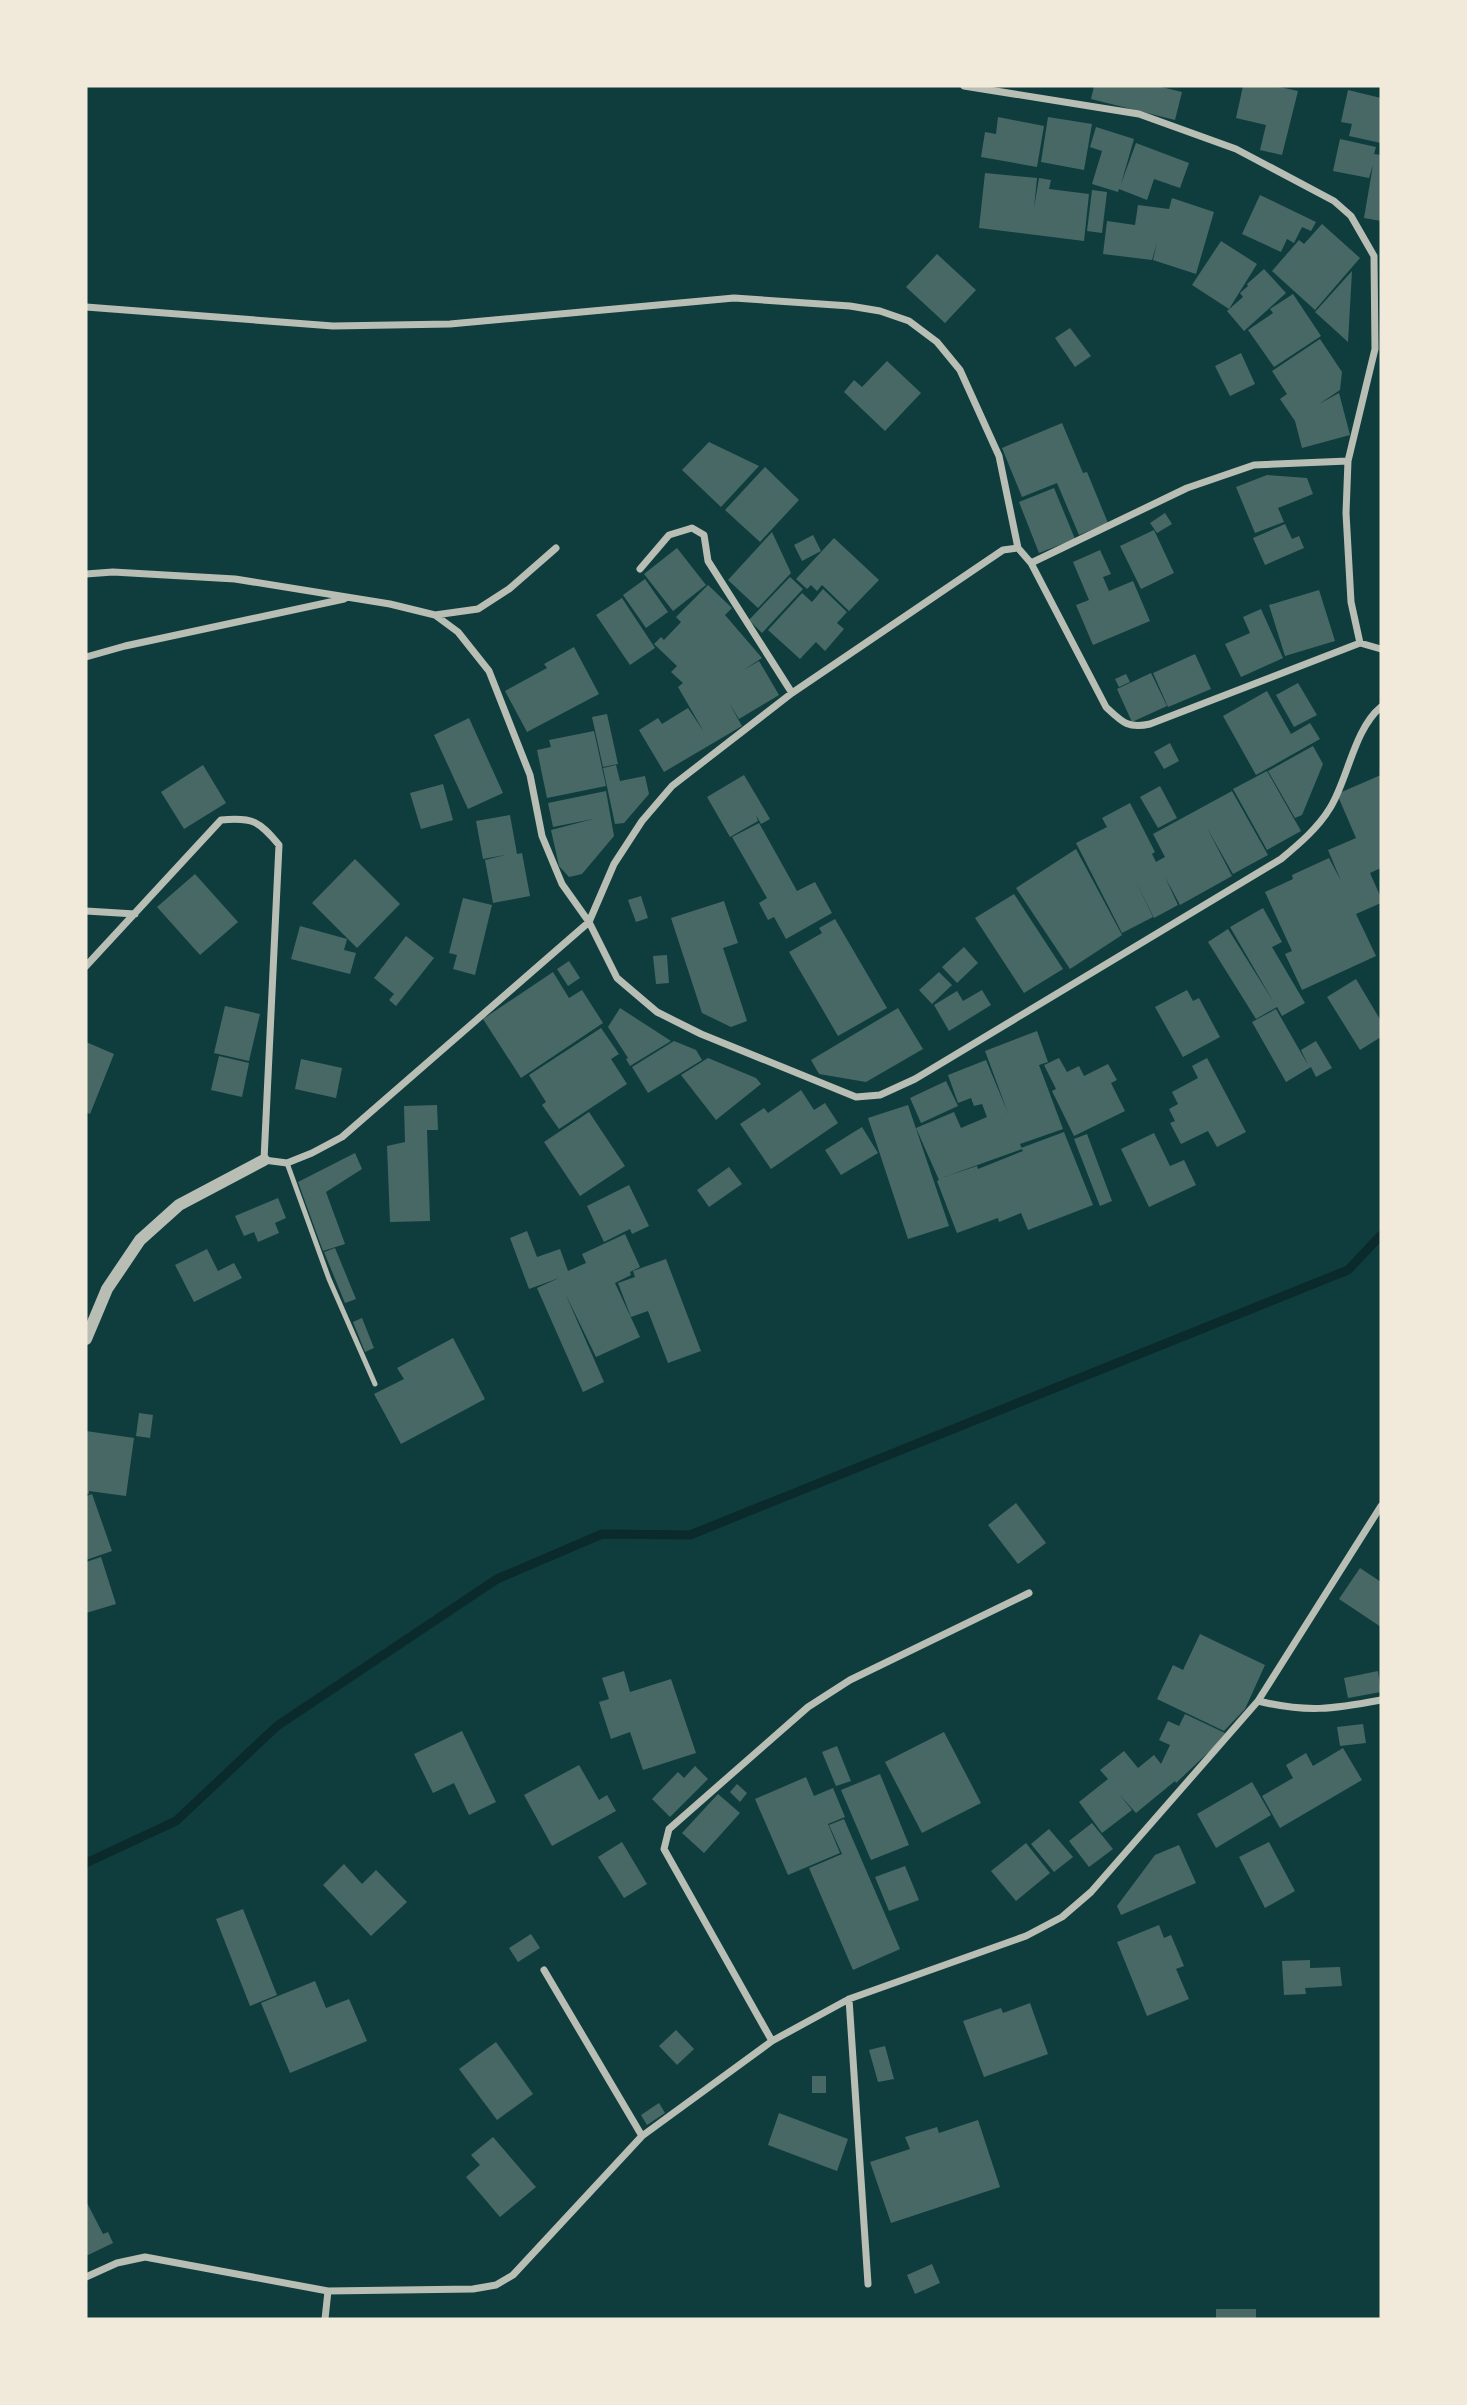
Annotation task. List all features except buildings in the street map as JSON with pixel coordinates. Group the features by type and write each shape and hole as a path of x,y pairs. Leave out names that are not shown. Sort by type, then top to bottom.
{"street":[{"path":"964,86 1139,114 1236,149 1334,201 1351,216 1374,256 1375,349 1348,461 1346,513 1351,602 1360,643"},
{"path":"86,307 332,326 450,324 734,298 880,310 909,321 937,342 960,370 999,456 1018,548 1031,563 1106,707 1122,722 1137,727 1150,724 1360,643 1381,649"},
{"path":"1031,563 1187,488 1254,465 1348,461"},
{"path":"640,569 669,535 692,528 704,535 708,561 792,693"},
{"path":"86,574 113,572 235,579 390,604 435,615 478,609 509,589 556,548"},
{"path":"86,1339 107,1289 141,1240 179,1205 264,1160 287,1163 342,1137 589,922 614,864 642,821 672,786 792,693 1003,550 1018,548"},
{"path":"86,657 125,646 348,598"},
{"path":"435,615 458,632 489,671 530,775 542,836 562,884 589,922 617,978 657,1012 701,1034 856,1097 880,1094 915,1079 1281,859 1307,837 1331,808 1364,729 1381,707"},
{"path":"86,966 221,820 243,818 263,827 279,845 264,1160"},
{"path":"86,911 135,914"},
{"path":"86,2277 117,2263 145,2257 328,2291 473,2290 496,2286 513,2275 642,2136 772,2041 849,1999 1026,1936 1062,1917 1091,1892 1258,1701 1381,1506"},
{"path":"772,2041 664,1849 669,1829 808,1707 850,1680 1029,1593"},
{"path":"1258,1701 1289,1709 1316,1710 1381,1700"},
{"path":"544,1970 642,2136"},
{"path":"849,1999 868,2284"},
{"path":"325,2319 328,2291"}],"lane":[{"path":"287,1163 329,1279 375,1384"}],"waterway":[{"path":"86,1863 176,1821 277,1726 497,1579 602,1534 690,1535 1348,1270 1381,1235"}]}
